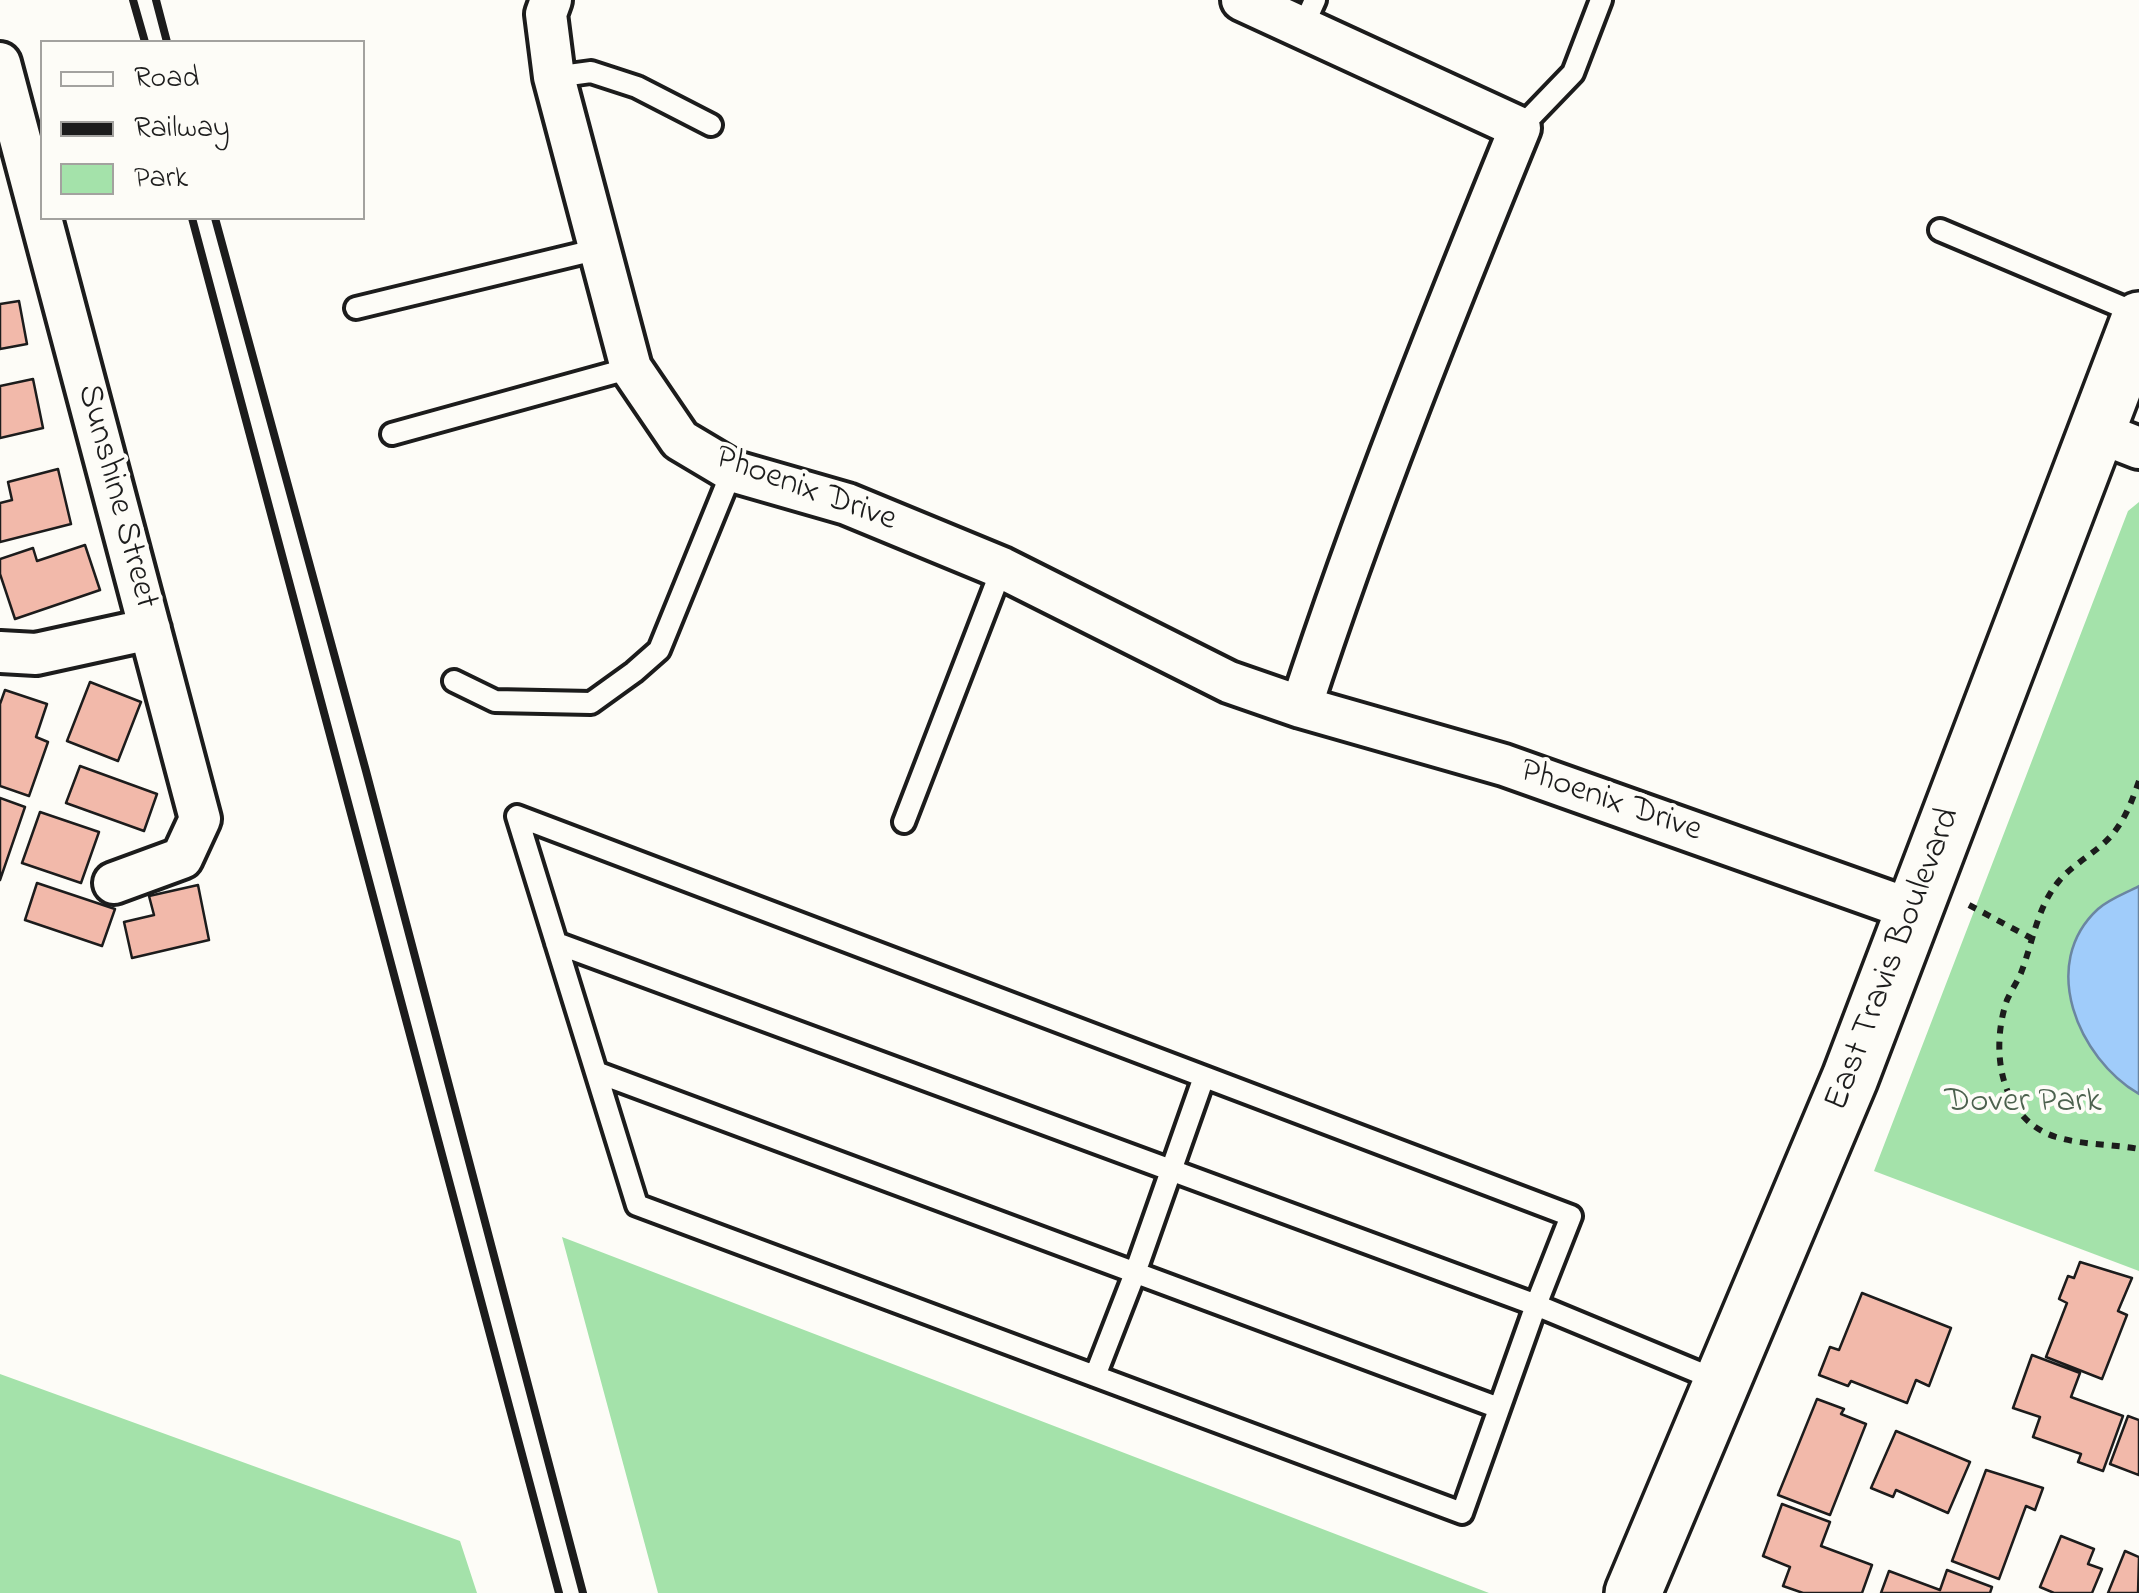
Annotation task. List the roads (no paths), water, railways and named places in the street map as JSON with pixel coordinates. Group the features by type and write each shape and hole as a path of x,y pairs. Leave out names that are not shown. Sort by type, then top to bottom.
{"main road":[{"name":"East Travis Boulevard","path":"1632,1593 1798,1206 1916,911 2119,440 2139,317"}],"street":[{"name":"Phoenix Drive","path":"551,0 546,14 554,77 630,368 680,440 732,471 847,504 1002,568 1229,682 1301,707 1504,765 1916,911"},
{"path":"1242,0 1308,14 1520,128 1441,322 1333,610 1301,707"},
{"name":"Sunshine Street","path":"0,62 40,213"},
{"name":"Sunshine Street","path":"42,220 200,819 182,858 114,884"},
{"path":"1,655 36,654 150,629"}],"lane":[{"path":"1520,128 1573,73 1602,0"},
{"path":"554,77 591,72 637,87 711,125"},
{"path":"1940,230 2139,317"},
{"path":"356,308 600,249"},
{"path":"392,434 630,368"},
{"path":"454,681 495,701 591,703 634,672 659,650 732,471"},
{"path":"904,822 1002,568"},
{"path":"517,816 1570,1216 1462,1513 637,1205 596,1072 517,816"},
{"path":"556,944 1536,1305 1722,1382"},
{"path":"596,1072 1500,1408"},
{"path":"1094,1376 1204,1078"}],"water":[{"path":"2139,886 2139,1094 2098,1058 2083,1034 2073,1009 2069,982 2071,956 2080,931 2102,905"}],"railway":[{"path":"133,0 144,40"},
{"path":"156,0 166,40"},
{"path":"193,220 559,1593"},
{"path":"216,220 583,1593"}],"park label":[{"name":"Dover Park","path":"2023,1104"}]}
